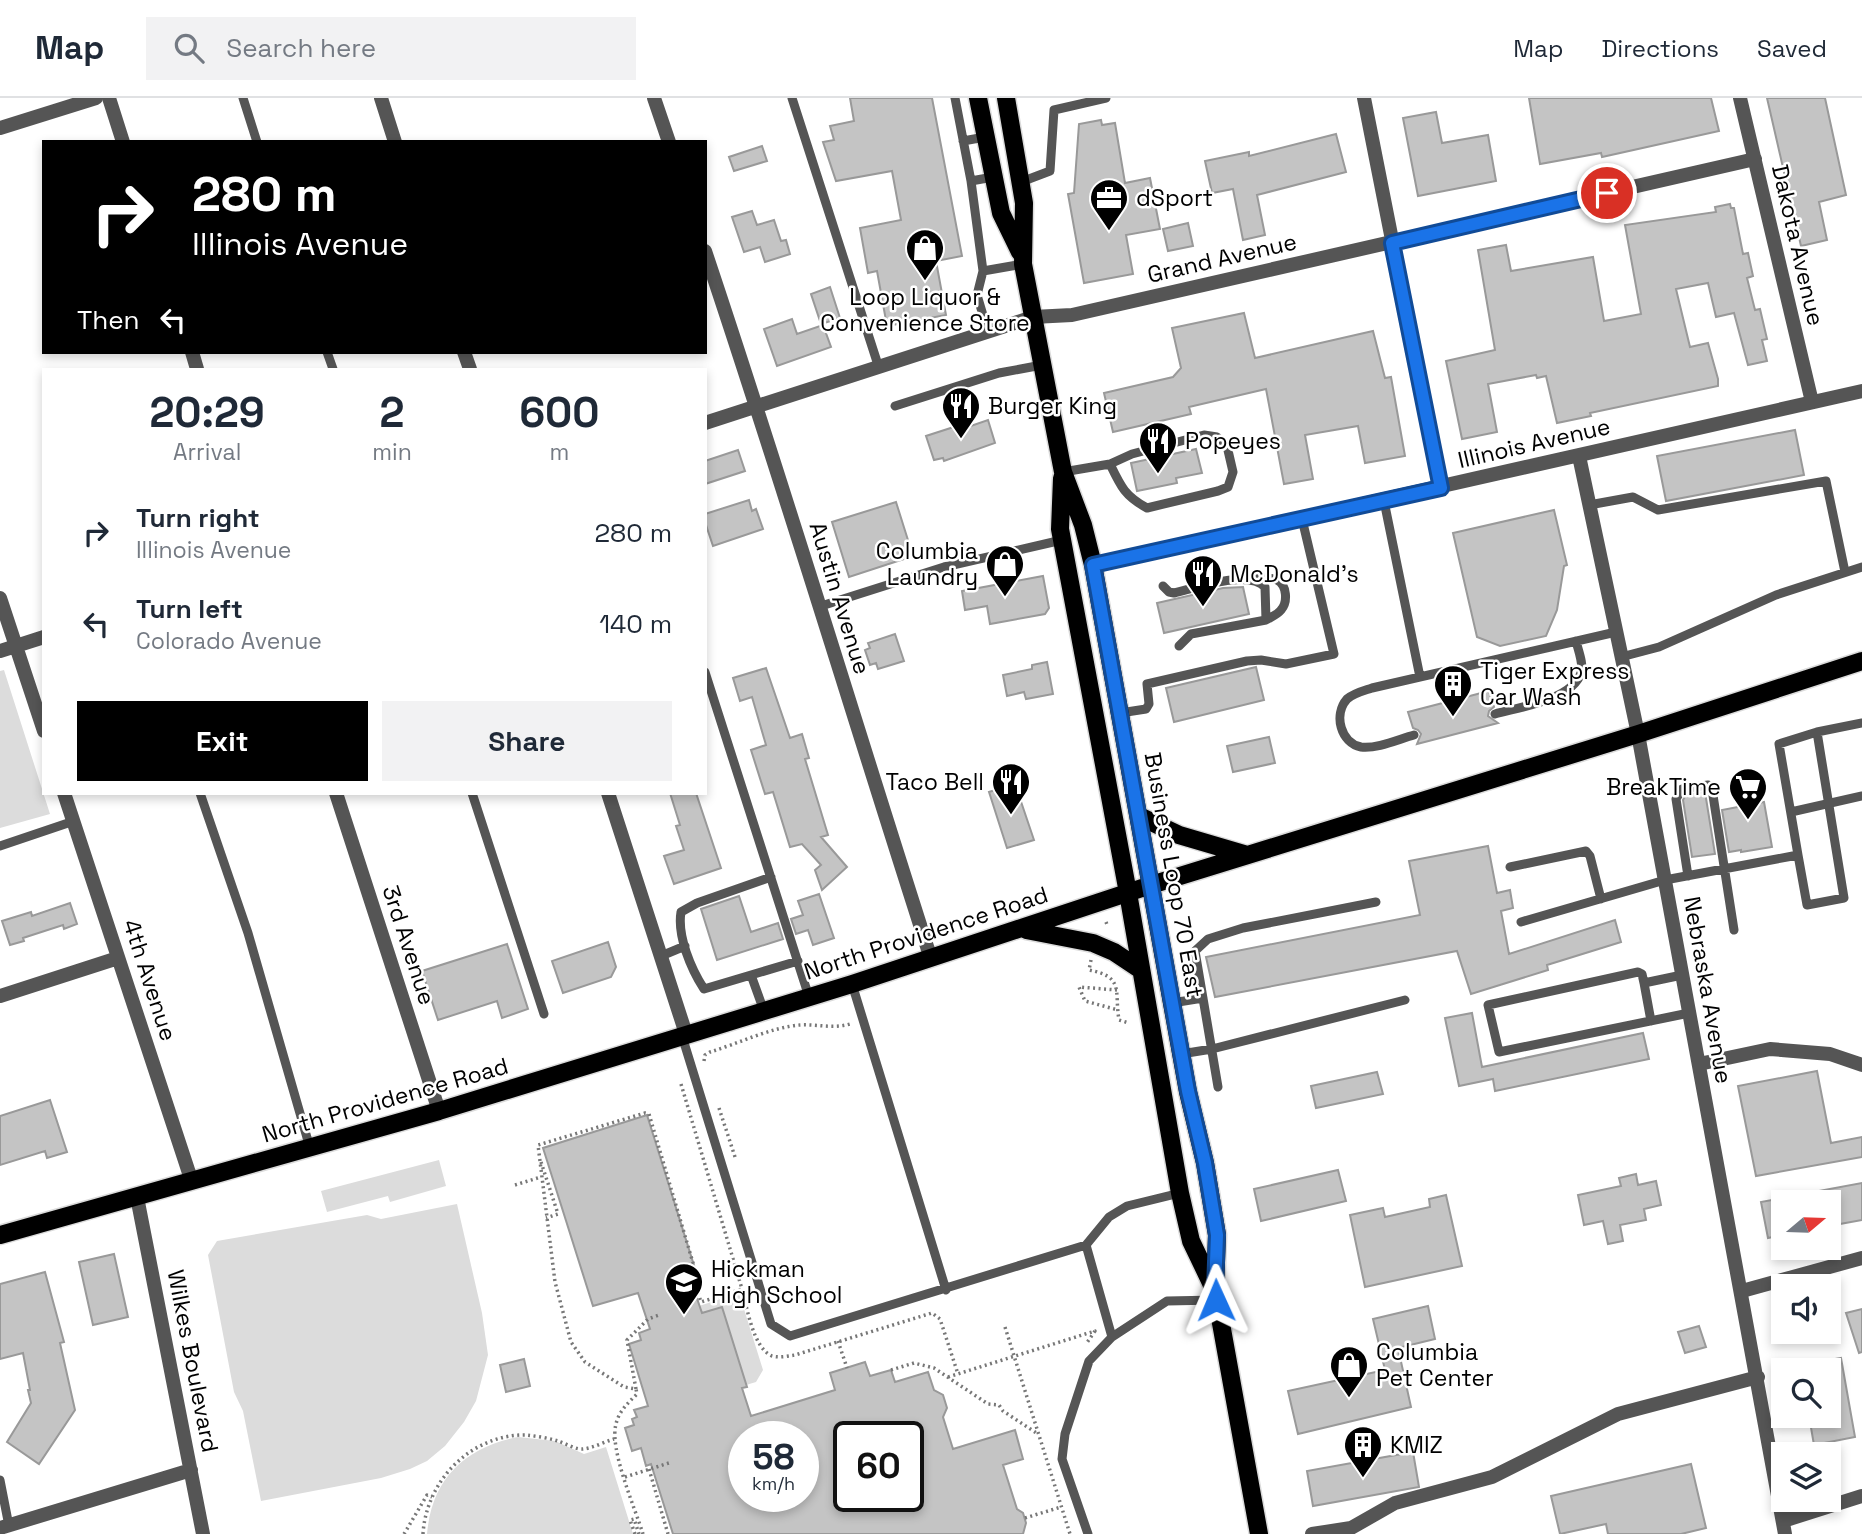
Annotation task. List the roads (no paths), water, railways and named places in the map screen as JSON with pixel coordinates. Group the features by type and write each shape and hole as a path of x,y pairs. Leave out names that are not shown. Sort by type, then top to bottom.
{"main road":[{"name":"Business Loop 70 East","path":"978,98 1000,213 1022,259"},
{"name":"Business Loop 70 East","path":"1006,98 1024,203 1022,259 1063,472 1083,525 1093,565 1181,1054 1205,1163 1217,1235 1216,1295 1259,1534"},
{"name":"Business Loop 70 East","path":"1063,472 1060,529 1128,893 1180,1193 1191,1241 1216,1295"},
{"name":"North Providence Road","path":"0,1235 439,1111 852,984 1151,885 1638,734 1862,661"},
{"path":"1139,816 1179,835 1247,855"},
{"path":"1022,929 1093,943 1114,952 1140,970"}],"street":[{"path":"0,128 57,104 96,98"},
{"path":"109,98 122,140"},
{"path":"380,98 394,140"},
{"path":"654,98 668,140"},
{"path":"1364,98 1441,488"},
{"name":"Dakota Avenue","path":"1740,98 1812,402"},
{"name":"Grand Avenue","path":"707,422 1033,317 1072,315 1755,159"},
{"name":"Austin Avenue","path":"707,257 757,406 818,607 931,958"},
{"name":"Illinois Avenue","path":"1093,565 1862,391"},
{"name":"Nebraska Avenue","path":"1579,456 1638,734 1784,1527"},
{"path":"0,598 42,725"},
{"path":"0,651 42,638"},
{"name":"4th Avenue","path":"65,795 192,1182"},
{"name":"3rd Avenue","path":"336,795 439,1111"},
{"path":"609,795 684,1035"},
{"path":"0,996 118,958"},
{"path":"1699,1064 1770,1049 1830,1054 1862,1065"},
{"name":"Wilkes Boulevard","path":"137,1197 203,1534"},
{"path":"1742,1291 1862,1258"},
{"path":"1311,1534 1351,1528 1395,1503 1492,1476 1618,1414 1758,1377"},
{"path":"4,1527 191,1470"},
{"path":"1784,1527 1862,1496"}],"lane":[{"path":"243,98 256,140"},
{"path":"792,98 878,368"},
{"path":"955,98 971,181 983,271 977,295 988,332"},
{"path":"1021,182 1050,171 1054,110 1106,98"},
{"path":"963,141 985,137"},
{"path":"971,181 993,177"},
{"path":"983,271 1022,259"},
{"path":"895,406 999,373 1042,365"},
{"path":"1063,472 1110,464 1132,454 1204,435 1217,437 1227,446 1233,472 1228,487 1219,491 1147,508 1130,499 1110,464"},
{"path":"1589,505 1633,497 1658,510 1826,481 1845,572"},
{"path":"1384,501 1420,677"},
{"path":"1120,713 1146,709 1149,704 1147,684 1247,661 1286,664 1334,654 1302,519"},
{"path":"818,607 944,567 1062,540"},
{"path":"1621,657 1659,647 1776,595 1862,567"},
{"path":"1163,586 1174,593 1232,580 1274,578 1282,583 1284,589 1284,606 1276,615 1266,620 1191,634 1179,646"},
{"path":"1250,579 1261,582 1265,587 1266,620"},
{"path":"1414,735 1365,748 1353,744 1345,737 1340,724 1340,713 1346,701 1355,693 1616,632"},
{"path":"1495,714 1557,697 1575,684 1582,670 1576,641"},
{"path":"707,678 809,997"},
{"path":"1817,732 1844,898 1807,905 1779,744 1817,732 1862,723"},
{"path":"1688,876 1682,817 1676,799 1682,789 1708,785 1713,789 1714,812 1734,930"},
{"path":"202,795 248,933 310,1148"},
{"path":"473,795 544,1014"},
{"path":"1791,812 1862,796"},
{"path":"0,846 74,821"},
{"path":"1510,867 1586,850 1601,899"},
{"path":"1521,922 1665,880 1798,855"},
{"path":"771,877 698,903 681,912 679,923 685,946 704,989 798,961"},
{"path":"1218,1087 1195,951 1208,939 1243,928 1376,902"},
{"path":"661,956 685,946"},
{"path":"1651,1021 1642,974 1638,972 1488,1005 1499,1052 1651,1021 1689,1013"},
{"path":"751,975 764,1011"},
{"path":"1644,984 1682,975"},
{"path":"852,984 946,1290"},
{"path":"1172,1003 1203,998"},
{"path":"1181,1054 1212,1049 1405,1000"},
{"path":"684,1035 771,1324 790,1336 1086,1245 1109,1217 1126,1206 1180,1193"},
{"path":"1086,1245 1112,1336"},
{"path":"1088,1534 1062,1459 1065,1434 1089,1361 1112,1336 1167,1301 1216,1295"},
{"path":"0,1480 4,1527"}],"place":[{"name":"dSport","path":"1109,232"},
{"name":"Loop Liquor & Convenience Store","path":"925,282"},
{"name":"Burger King","path":"961,440"},
{"name":"Popeyes","path":"1158,475"},
{"name":"Columbia Laundry","path":"1005,598"},
{"name":"McDonald's","path":"1203,608"},
{"name":"Tiger Express Car Wash","path":"1453,718"},
{"name":"Taco Bell","path":"1011,816"},
{"name":"BreakTime","path":"1748,821"},
{"name":"Hickman High School","path":"684,1316"},
{"name":"Columbia Pet Center","path":"1349,1399"},
{"name":"KMIZ","path":"1363,1479"}]}
